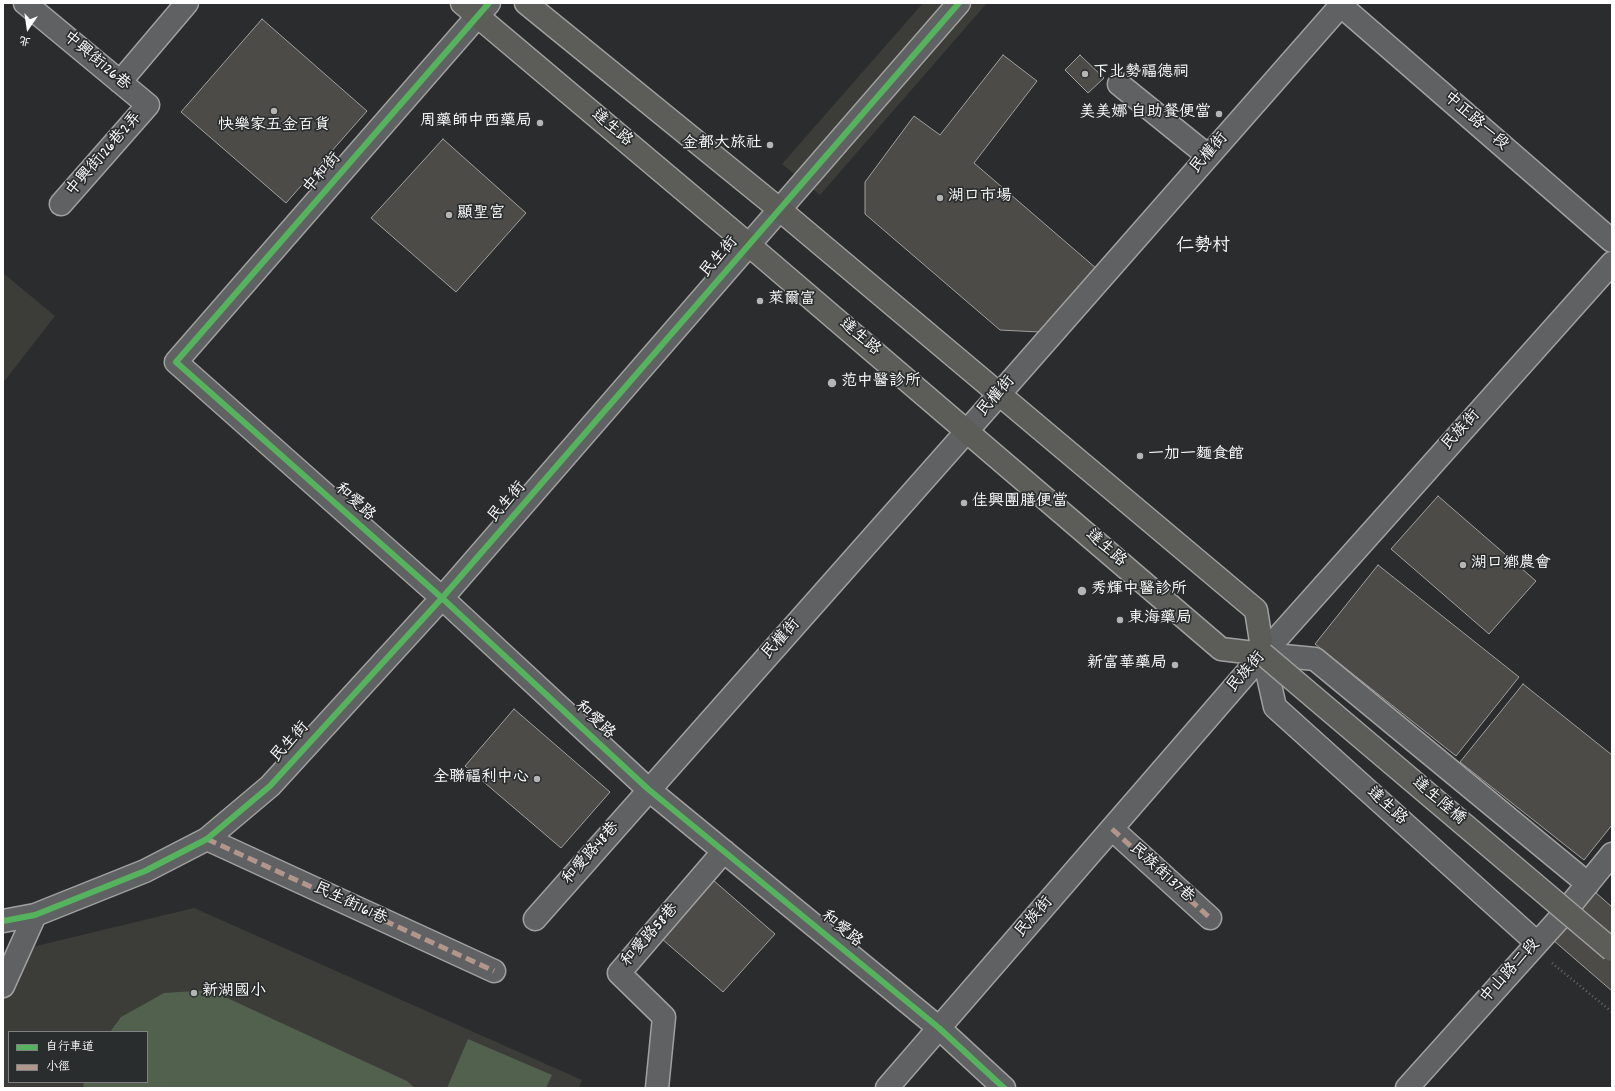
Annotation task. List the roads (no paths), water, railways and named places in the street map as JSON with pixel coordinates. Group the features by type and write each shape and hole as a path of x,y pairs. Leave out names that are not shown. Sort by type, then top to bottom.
{"main road":[{"name":"達生路","path":"476,7 749,244 1221,649 1263,654 1256,610 779,209 526,3"},
{"name":"達生陸橋","path":"1263,654 1612,950"}],"street":[{"name":"中興街126巷","path":"25,3 148,105"},
{"path":"120,82 187,3"},
{"name":"民生街","path":"3,921 35,916 145,871 207,838 270,786 442,598 959,3"},
{"name":"民權街","path":"648,789 967,431 1340,4"},
{"name":"中正路一段","path":"1340,4 1612,241"},
{"name":"中和街","path":"176,362 476,7"},
{"path":"1119,84 1208,156"},
{"name":"中興街126巷2弄","path":"61,204 148,105"},
{"name":"民族街","path":"887,1088 1263,654 1612,263"},
{"name":"和愛路","path":"176,362 442,598 648,789 939,1028 1004,1088"},
{"name":"達生路","path":"1537,943 1274,707 1263,654 1315,659 1588,884"},
{"name":"和愛路48巷","path":"534,919 648,789"},
{"name":"民族街137巷","path":"1112,829 1210,918"},
{"name":"民生街161巷","path":"207,838 494,971"},
{"name":"和愛路58巷","path":"657,1088 664,1017 619,973 724,851"},
{"name":"中山路二段","path":"1407,1088 1537,943 1612,854"},
{"path":"3,986 35,916"}],"place":[{"name":"下北勢福德祠","path":"1085,74"},
{"name":"快樂家五金百貨","path":"274,111"},
{"name":"美美娜 自助餐便當","path":"1219,114"},
{"name":"周藥師中西藥局","path":"540,123"},
{"name":"金都大旅社","path":"770,145"},
{"name":"湖口市場","path":"940,198"},
{"name":"顯聖宮","path":"449,215"},
{"name":"萊爾富","path":"760,301"},
{"name":"范中醫診所","path":"832,383"},
{"name":"一加一麵食館","path":"1140,456"},
{"name":"佳興團膳便當","path":"964,503"},
{"name":"湖口鄉農會","path":"1463,565"},
{"name":"秀輝中醫診所","path":"1082,591"},
{"name":"東海藥局","path":"1120,620"},
{"name":"新富華藥局","path":"1175,665"},
{"name":"全聯福利中心","path":"537,779"},
{"name":"新湖國小","path":"194,993"}],"district":[{"name":"仁勢村","path":"1203,248"}]}
